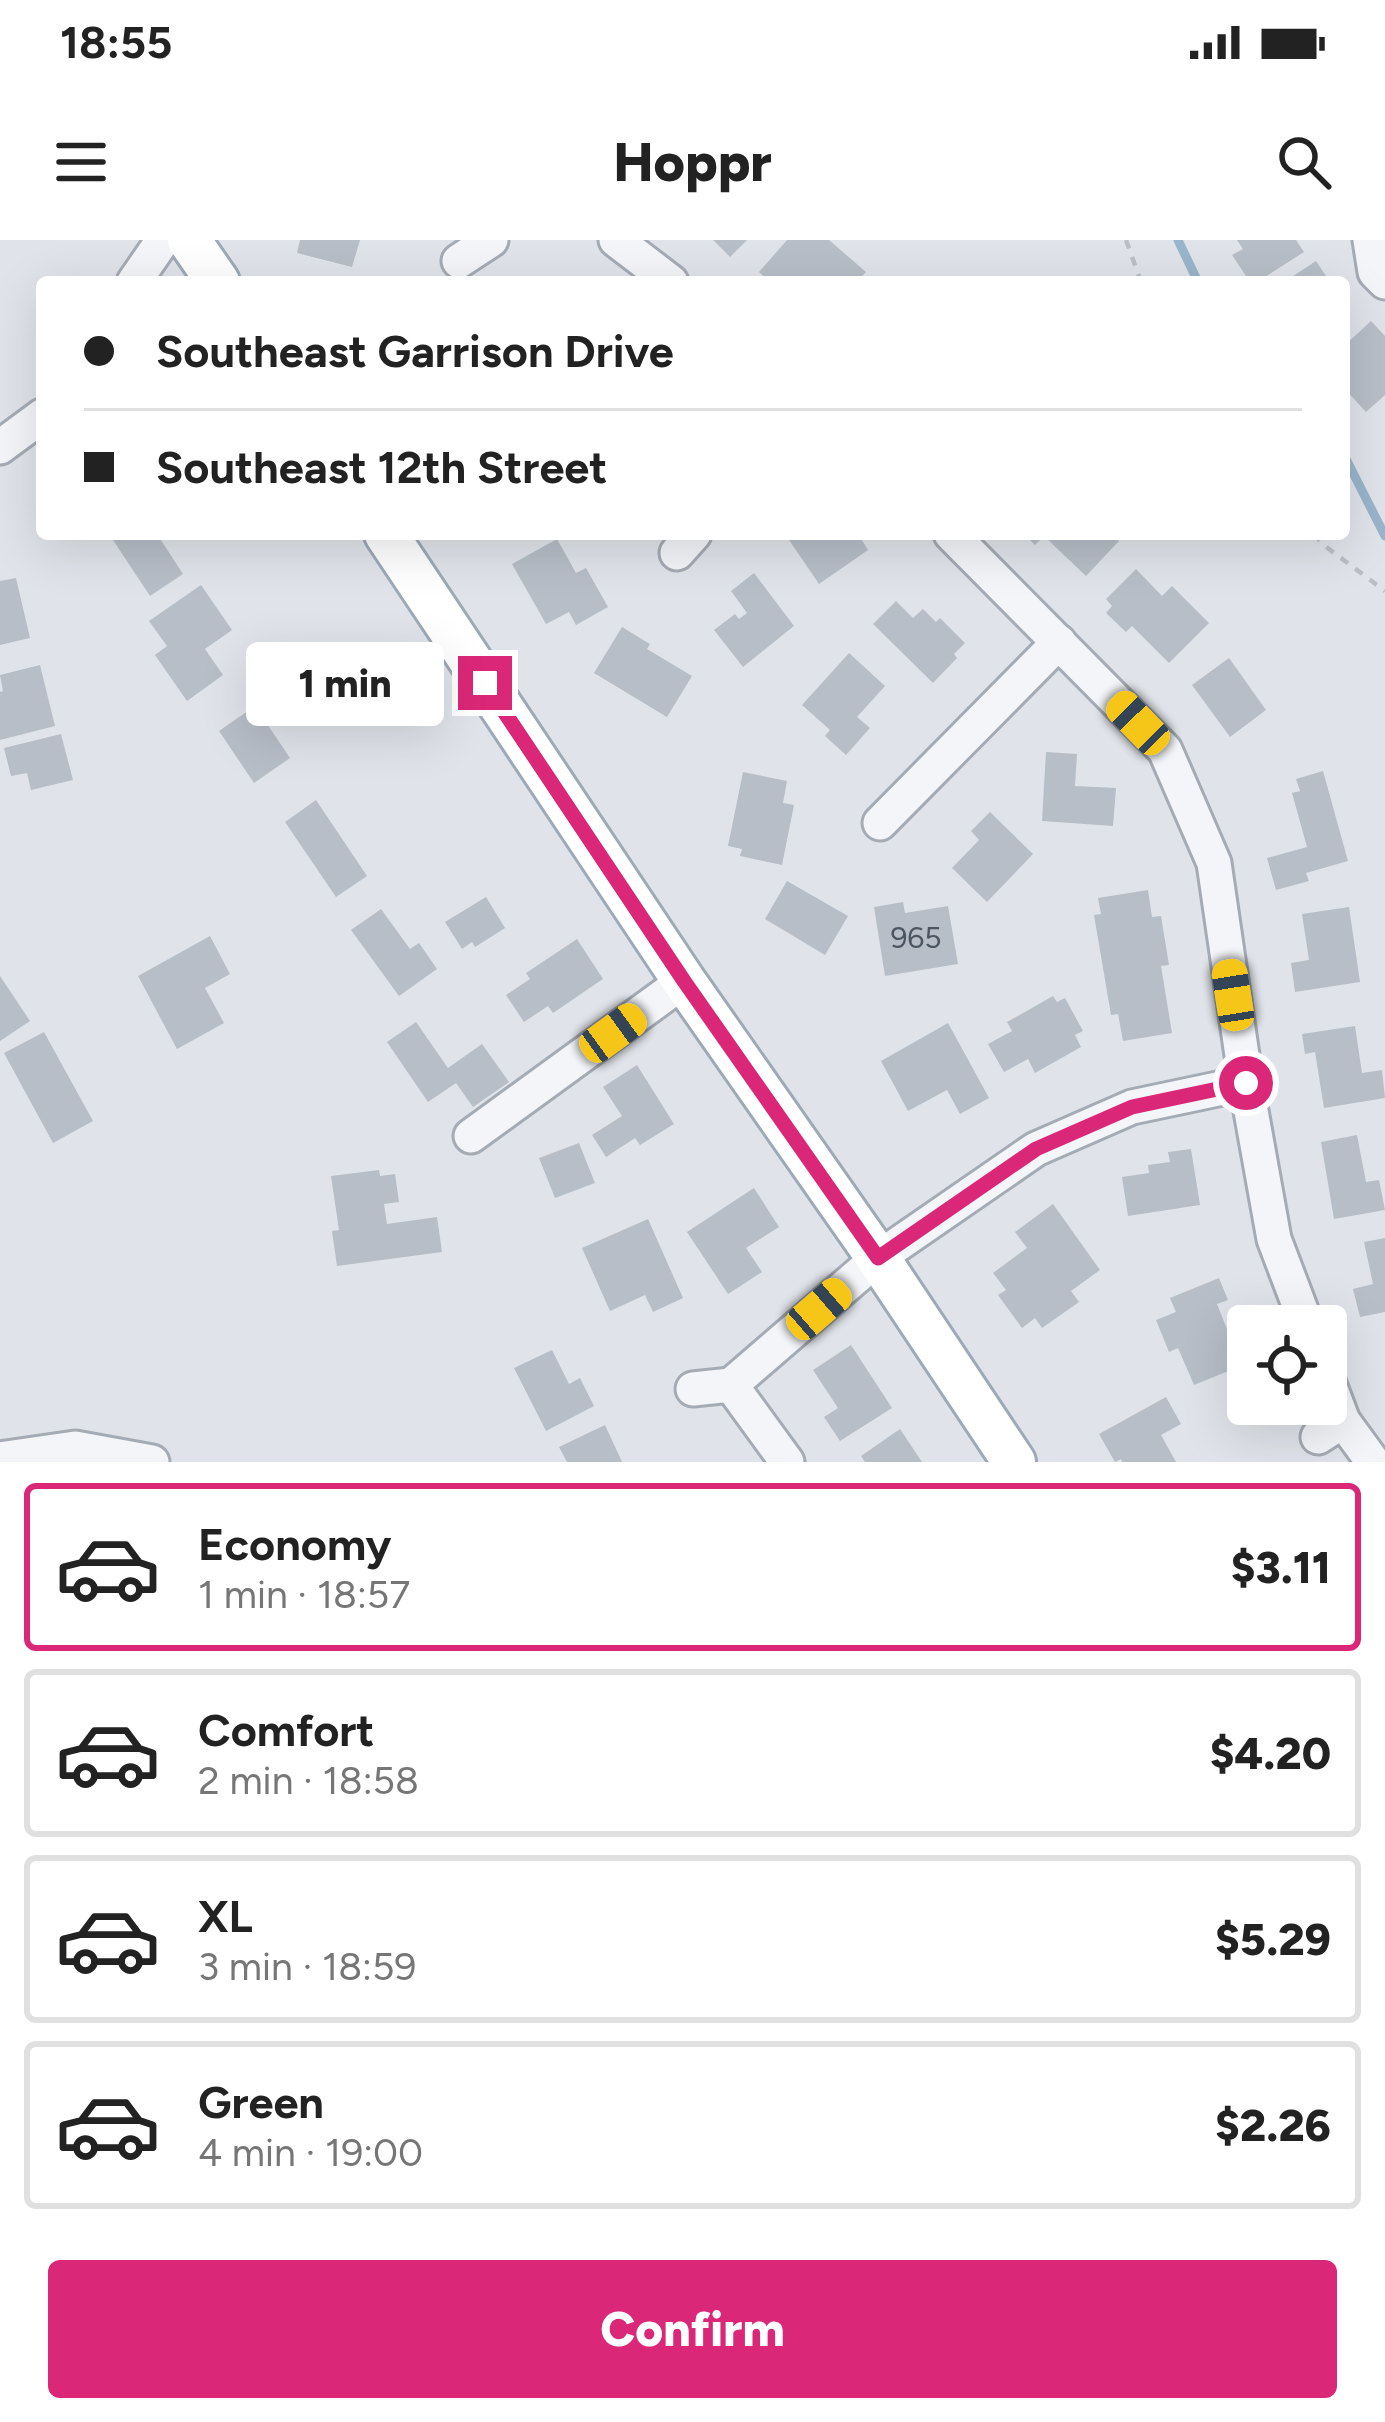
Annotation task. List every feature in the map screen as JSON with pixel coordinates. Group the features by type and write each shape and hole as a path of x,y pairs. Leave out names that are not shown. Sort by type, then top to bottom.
{"main road":[{"path":"190,240 214,276"},
{"path":"390,540 684,981 1014,1462"}],"street":[{"path":"138,276 163,240"},
{"path":"459,261 491,240"},
{"path":"616,240 663,276"},
{"path":"1370,240 1375,272 1385,282"},
{"path":"0,446 36,420"},
{"path":"958,540 1165,750 1214,863 1274,1239 1299,1305"},
{"path":"880,823 1059,643"},
{"path":"471,1136 684,981"},
{"path":"693,1389 731,1385 878,1258 1036,1149 1132,1107 1246,1083"},
{"path":"731,1385 787,1462"},
{"path":"1330,1425 1373,1462"},
{"path":"0,1459 75,1448 152,1462"}],"path":[{"path":"1126,240 1139,276"},
{"path":"1320,540 1385,591"}],"building":[{"path":"300,240 360,240 352,267 297,253"},
{"path":"713,240 747,240 730,257"},
{"path":"787,240 829,240 866,272 862,276 763,276 759,272"},
{"path":"1237,240 1296,240 1304,252 1266,276 1246,276 1232,255 1243,249"},
{"path":"1316,261 1326,276 1293,276"},
{"path":"1371,321 1385,336 1385,395 1366,412 1350,395 1350,340"},
{"path":"113,540 161,540 183,574 150,596"},
{"path":"558,540 576,573 586,568 608,607 576,625 569,612 546,624 512,564"},
{"path":"789,540 862,540 868,550 819,584"},
{"path":"1048,540 1119,541 1086,576"},
{"path":"1136,569 1162,596 1172,586 1209,623 1169,663 1132,626 1126,632 1106,613 1112,606 1106,599"},
{"path":"754,573 794,626 743,667 714,630 735,614 739,619 747,613 731,591"},
{"path":"16,578 30,638 0,645 0,581"},
{"path":"201,585 232,630 205,649 223,675 187,701 155,655 167,646 149,621"},
{"path":"896,601 913,618 923,609 936,622 940,618 965,643 933,683 873,624"},
{"path":"622,627 650,644 647,649 692,676 667,717 594,673"},
{"path":"849,653 885,686 857,717 870,728 846,755 825,736 830,730 802,705"},
{"path":"1229,658 1266,710 1230,737 1192,685"},
{"path":"40,665 55,726 0,740 0,675"},
{"path":"255,706 290,758 254,783 219,731"},
{"path":"61,734 73,780 31,790 27,773 11,776 4,748"},
{"path":"1046,752 1077,754 1075,786 1116,788 1113,826 1042,821"},
{"path":"1323,771 1348,861 1306,873 1309,881 1276,890 1267,858 1307,847 1292,793 1300,791 1296,779"},
{"path":"743,772 787,781 783,803 794,805 782,865 740,856 742,849 728,846"},
{"path":"316,800 367,876 336,897 285,822"},
{"path":"990,812 1033,854 987,902 952,868 979,840 971,831"},
{"path":"787,881 848,916 825,955 765,919"},
{"path":"1148,890 1152,917 1161,916 1169,965 1161,966 1172,1033 1123,1041 1118,1014 1111,1015 1094,915 1101,914 1098,898"},
{"path":"486,897 505,928 475,947 472,942 462,949 445,922"},
{"path":"903,902 905,913 948,906 958,964 885,976 874,907"},
{"path":"1349,907 1360,982 1295,992 1291,963 1309,960 1302,914"},
{"path":"381,909 410,949 419,943 437,969 399,996 351,930"},
{"path":"210,936 230,974 205,988 224,1023 177,1049 138,976"},
{"path":"577,939 603,979 553,1013 548,1006 524,1022 506,995 530,979 526,973"},
{"path":"0,976 30,1021 0,1041"},
{"path":"1053,996 1057,1002 1065,998 1083,1031 1075,1035 1081,1047 1035,1073 1028,1059 1004,1072 988,1044 1012,1031 1007,1022"},
{"path":"416,1022 448,1068 482,1044 509,1082 473,1107 456,1083 428,1102 387,1042"},
{"path":"948,1023 989,1098 960,1114 947,1090 908,1111 881,1061"},
{"path":"1355,1026 1362,1073 1382,1070 1385,1098 1324,1108 1315,1052 1305,1054 1302,1034"},
{"path":"44,1032 93,1121 53,1143 4,1053"},
{"path":"637,1065 674,1124 640,1145 635,1138 606,1157 592,1135 622,1116 603,1087"},
{"path":"1357,1135 1366,1182 1379,1180 1385,1210 1334,1219 1321,1142"},
{"path":"579,1143 595,1183 555,1198 539,1158"},
{"path":"1191,1149 1200,1205 1128,1216 1122,1177 1149,1173 1148,1165 1170,1162 1168,1152"},
{"path":"379,1170 380,1176 395,1174 399,1202 384,1204 387,1224 437,1217 442,1252 337,1266 332,1231 339,1230 331,1176"},
{"path":"754,1188 779,1227 746,1248 762,1272 728,1294 687,1232"},
{"path":"1053,1204 1100,1270 1071,1291 1079,1302 1042,1328 1035,1318 1022,1328 998,1295 1006,1290 993,1273 1027,1248 1015,1232"},
{"path":"648,1219 683,1298 653,1312 645,1295 610,1311 582,1248"},
{"path":"1385,1238 1385,1312 1360,1317 1353,1289 1373,1284 1364,1242"},
{"path":"1219,1278 1228,1300 1217,1304 1227,1329 1227,1372 1194,1385 1178,1348 1169,1352 1156,1320 1176,1312 1170,1298"},
{"path":"851,1345 892,1408 840,1441 824,1417 838,1408 813,1370"},
{"path":"552,1350 569,1384 580,1378 594,1406 546,1431 514,1368"},
{"path":"1166,1397 1181,1424 1161,1435 1176,1462 1115,1462 1099,1434"},
{"path":"605,1425 622,1462 567,1462 559,1447"},
{"path":"900,1429 922,1462 865,1462 861,1456"}],"waterway":[{"path":"1178,240 1195,276"},
{"path":"1350,467 1385,536"}],"route":[{"path":"485,683 684,981 878,1258 1036,1149 1132,1107 1246,1083"}]}
